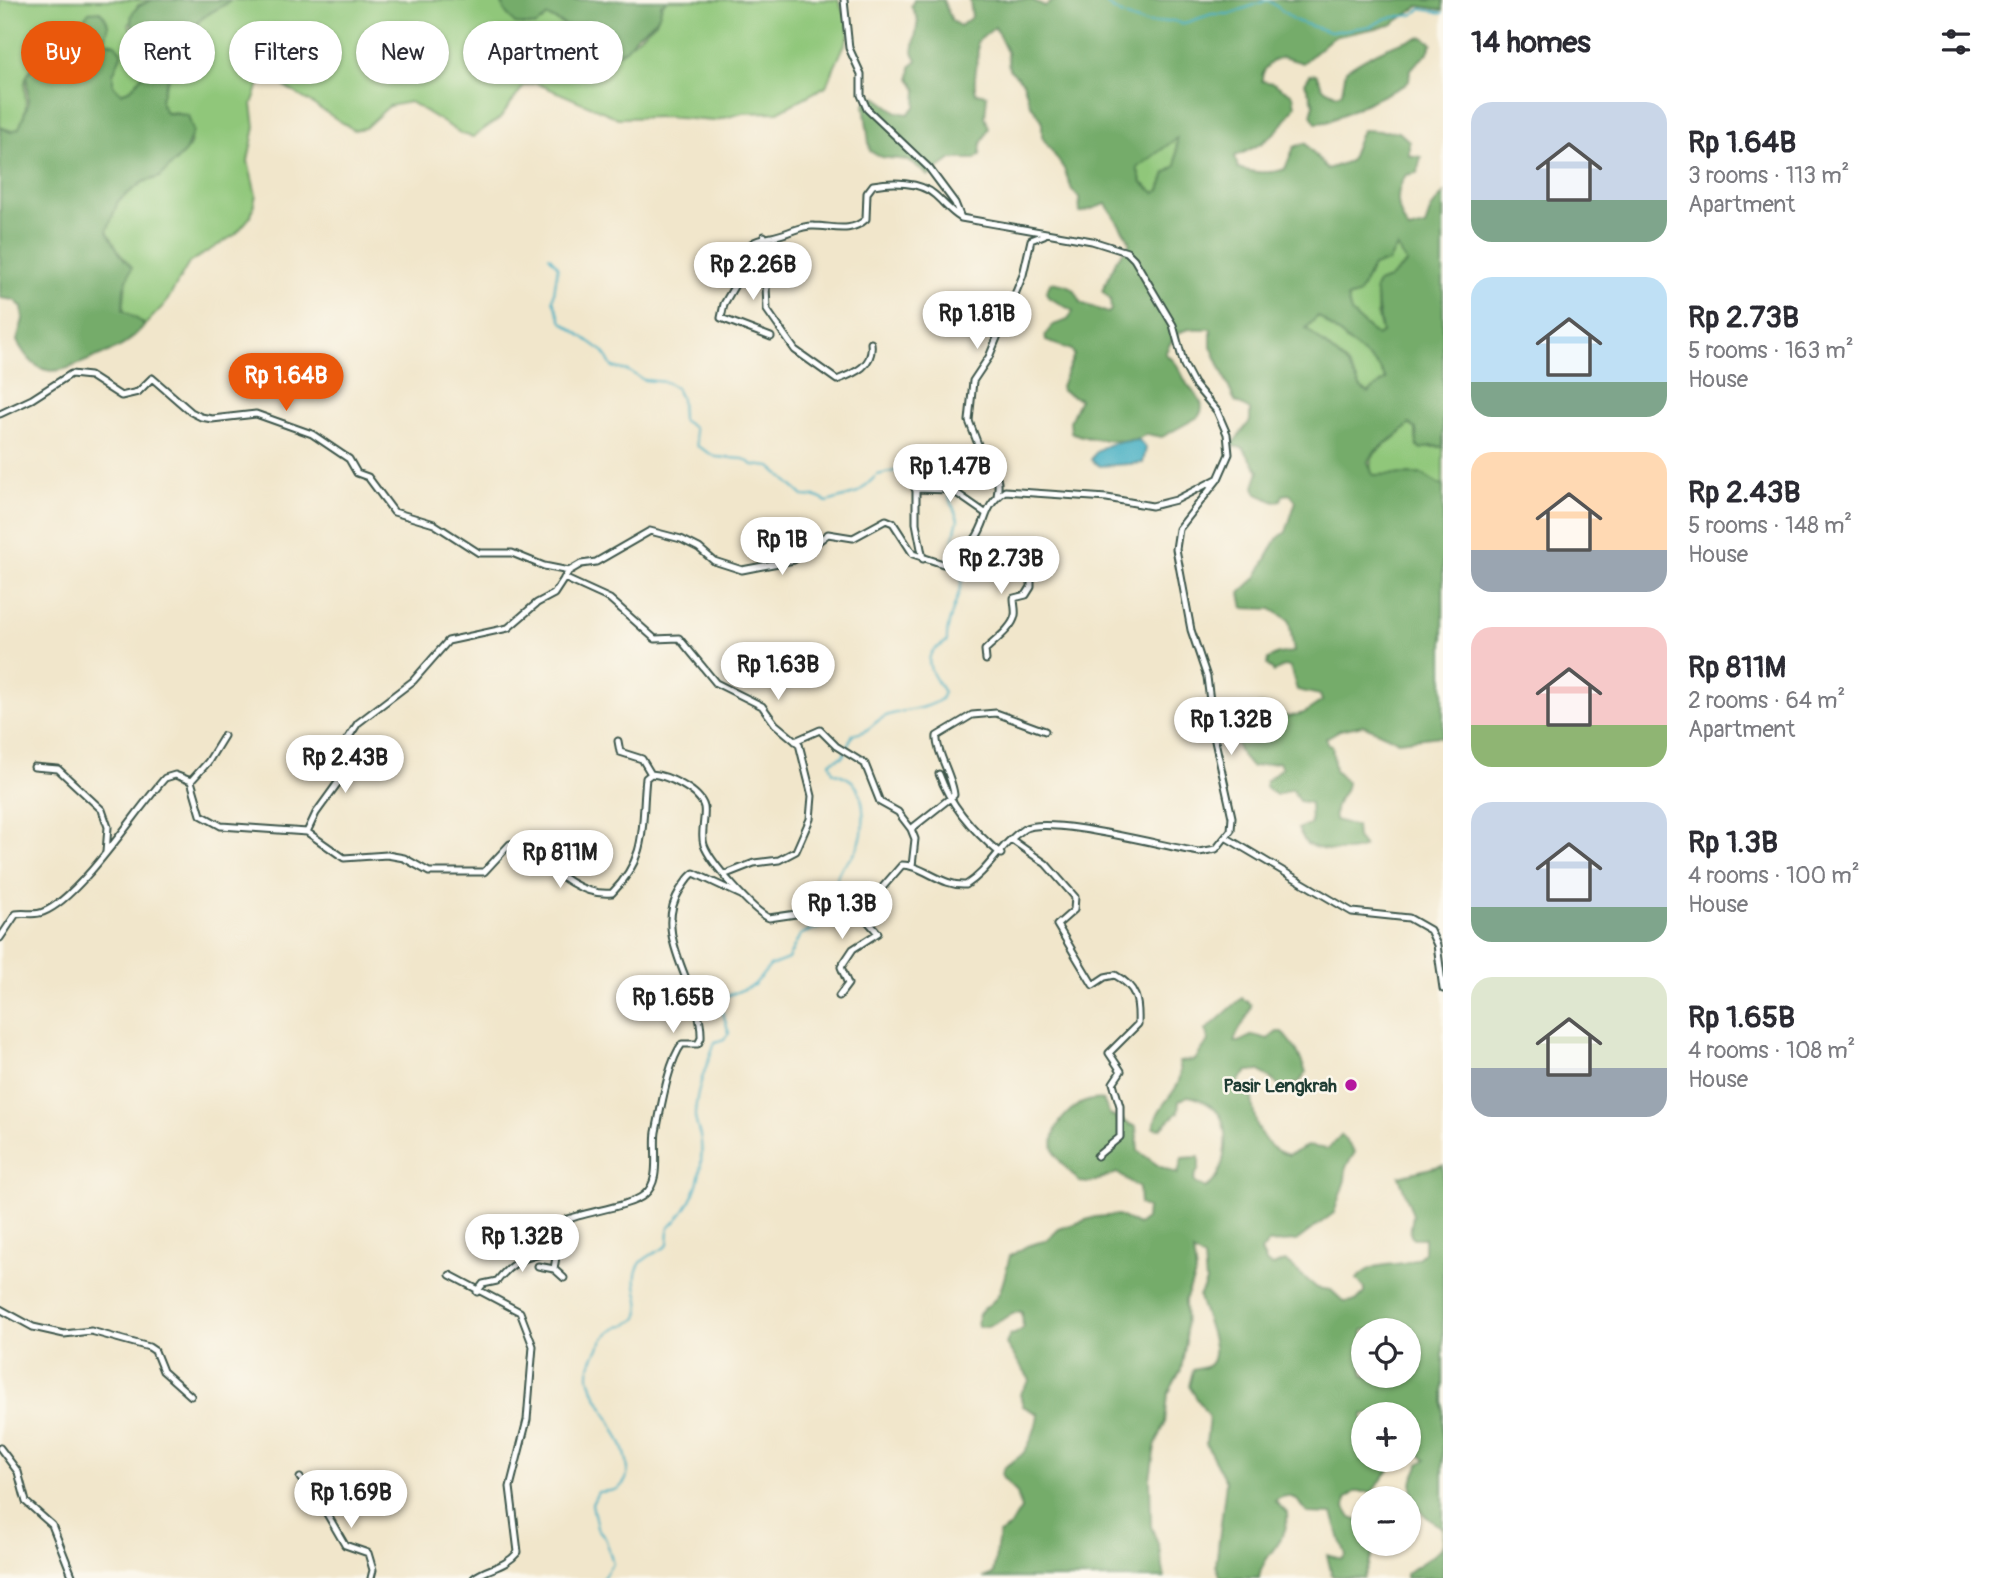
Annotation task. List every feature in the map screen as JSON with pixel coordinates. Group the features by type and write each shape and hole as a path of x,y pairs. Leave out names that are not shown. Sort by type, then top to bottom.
{"street":[{"path":"844,0 849,48 861,74 861,95 867,109 929,168 955,203 961,218"},
{"path":"650,774 660,775 698,796 704,807 704,845 746,899 769,918 865,903 880,891 899,867 912,866 927,875 962,886 1026,828 1061,825 1212,852 1227,838 1233,817 1214,741 1212,700 1191,630 1176,549 1179,529 1218,479 1229,454 1223,420 1194,384 1184,365 1173,325 1134,259 1127,252 1092,241 961,218 925,188 890,183 871,186 867,193 866,219 853,228 803,226 785,234 764,236 754,240 739,261 743,271 724,304 722,318 771,337"},
{"path":"997,496 998,484 992,470 975,458 979,447 970,421 970,396 973,381 989,357 1004,314 1023,275 1029,244 1024,230"},
{"path":"1029,244 1039,235 1054,234"},
{"path":"764,236 767,310 795,350 837,380 863,368 869,361 871,343"},
{"path":"0,414 32,399 71,374 90,376 121,396 138,392 152,378 191,412 201,417 266,416 286,428 312,434 349,458 358,473 368,477 394,512 433,524 479,553 512,553 544,566 569,571"},
{"path":"909,466 916,480 923,559"},
{"path":"307,832 316,813 342,777 341,749 358,723 413,681 448,641 508,628 537,603 554,594 569,571 581,564 596,562 650,531 681,539 732,569 784,564 804,554 828,534 853,538 886,520 893,523 913,555 943,564 964,551 976,538 985,513 997,496 1005,491 1018,494 1067,495 1152,506 1176,500 1218,479"},
{"path":"915,489 952,489 985,513"},
{"path":"964,551 974,562 996,563 1031,579 1031,587 1026,595 1014,598 1014,619 1004,633 997,636 985,650 986,660"},
{"path":"564,578 610,599 655,639 679,638 716,683 762,706 775,724 795,741 813,802 801,844 788,857 754,863 726,874"},
{"path":"911,829 920,819 954,795 953,780 946,769 937,736 972,715 996,713 1045,731"},
{"path":"795,741 820,730 836,746 861,760 880,802 898,812 911,829 915,839 912,866"},
{"path":"191,781 208,762 223,736"},
{"path":"618,740 620,752 642,759 650,774"},
{"path":"34,767 58,769 102,810 108,827 106,852"},
{"path":"191,781 201,815 209,821 241,829 307,832 344,858 369,854 404,858 429,872 484,872 510,844 523,843 587,892 612,893 621,884 641,845 646,778 650,774"},
{"path":"939,774 951,799 974,831 1000,854"},
{"path":"0,938 16,914 43,912 55,904 106,852 165,778 175,775 191,781"},
{"path":"1227,838 1352,912 1409,918 1430,930 1436,938 1443,989"},
{"path":"1012,840 1046,864 1075,897 1074,910 1057,924 1093,985 1105,977 1115,975 1125,980 1139,999 1138,1024 1109,1053 1121,1071 1112,1088 1120,1106 1120,1137 1097,1156"},
{"path":"477,1292 483,1284 497,1281 506,1268 516,1262 569,1247 563,1228 566,1220 638,1199 651,1186 655,1174 656,1134 674,1059 682,1044 698,1044 701,1040 695,1003 671,934 674,900 694,873 746,899"},
{"path":"839,996 848,984 841,967 844,958 878,933 867,921 865,903"},
{"path":"554,1269 557,1251"},
{"path":"538,1266 554,1269 564,1278"},
{"path":"450,1275 477,1292 520,1312 533,1346 527,1420 510,1487 518,1552 494,1571 474,1578"},
{"path":"0,1309 33,1327 64,1334 91,1331 151,1348 163,1371 191,1396"},
{"path":"0,1448 18,1472 26,1502 52,1525 73,1578"},
{"path":"300,1478 323,1507 345,1545 368,1552 373,1570 371,1578"}],"green space":[{"path":"0,0 153,0 138,5 131,21 119,21 119,52 105,42 105,21 94,21 90,12 83,21 21,21 21,84 25,84 25,115 16,132 0,127"},
{"path":"153,0 231,0 199,21 132,21 133,12"},
{"path":"231,0 502,0 502,4 537,21 463,21 463,84 532,84 524,86 500,118 473,137 462,134 410,102 389,106 365,128 354,130 281,84 342,84 342,21 229,21 229,84 263,84 259,85 252,104 255,127 248,161 256,195 251,216 236,234 189,263 166,303 143,327 142,323 123,311 126,283 120,254 107,231 118,201 143,182 160,177 189,147 191,142 177,112 166,113 161,105 162,97 166,84 215,84 215,21 199,21"},
{"path":"502,0 668,0 661,5 655,21 623,51 623,21 557,21 548,16 542,21 513,21 504,10"},
{"path":"664,0 838,0 848,21 849,35 826,86 778,112 743,113 713,121 666,117 618,118 538,84 623,84 623,44 631,44 656,22"},
{"path":"914,0 943,0 952,21 960,26 972,17 970,0 1032,0 1045,6 1055,0 1443,0 1443,10 1419,6 1391,25 1333,37 1303,63 1283,57 1271,62 1263,72 1262,81 1273,83 1293,95 1295,106 1270,137 1235,156 1238,168 1261,172 1279,171 1285,169 1294,147 1305,143 1327,169 1350,161 1362,130 1399,132 1409,141 1409,155 1421,157 1417,173 1406,175 1399,189 1399,210 1409,230 1425,226 1431,209 1443,194 1443,447 1421,449 1417,446 1416,429 1409,424 1375,451 1368,462 1373,475 1422,474 1443,487 1443,740 1440,736 1398,741 1363,725 1340,730 1326,738 1327,744 1332,745 1335,771 1347,782 1335,807 1335,820 1356,826 1357,838 1364,847 1335,851 1306,843 1298,829 1311,824 1310,803 1299,801 1292,789 1276,795 1266,788 1266,782 1282,767 1279,762 1251,767 1237,745 1236,733 1245,708 1262,705 1288,717 1304,713 1322,701 1320,695 1297,690 1290,667 1284,666 1274,672 1267,665 1268,659 1278,654 1294,652 1289,620 1271,609 1243,608 1240,593 1256,578 1277,539 1286,532 1296,501 1290,494 1283,495 1281,500 1275,502 1257,494 1254,487 1259,471 1243,448 1231,446 1250,421 1250,410 1236,402 1233,397 1211,346 1211,329 1182,331 1173,339 1165,354 1176,363 1199,399 1202,408 1198,417 1162,437 1146,434 1120,441 1071,432 1070,421 1080,399 1062,391 1061,386 1074,355 1072,350 1046,341 1045,335 1053,325 1068,320 1073,311 1048,297 1046,292 1051,282 1067,285 1076,292 1081,303 1108,313 1111,310 1110,299 1102,291 1117,259 1130,243 1106,204 1080,213 1079,198 1072,190 1064,169 1042,137 1042,120 1030,104 1023,82 1009,69 1007,52 995,27 977,42 975,87 976,93 987,95 985,117 989,128 981,144 980,155 975,159 952,159 928,176 910,162 884,158 870,151 864,104 876,97 897,112 908,114 916,106 917,90 910,78 911,67 917,60 913,52 918,20 911,6","holes":["1177,138 1176,166 1166,173 1160,190 1155,193 1142,183 1137,168","1397,247 1407,263 1389,279 1378,283 1375,289 1382,333 1377,336 1351,313 1347,298 1358,295 1373,266 1388,262","1318,316 1378,366 1386,379 1368,393 1361,388 1347,364 1306,328"]},
{"path":"100,11 108,25 105,38 105,21 82,21 89,12"},
{"path":"548,16 557,21 540,21"},
{"path":"1423,37 1432,43 1427,54 1410,69 1409,81 1405,85 1327,122 1316,123 1311,115 1314,104 1305,83 1310,75 1316,74 1323,88 1337,95 1342,92 1346,70 1383,49"},
{"path":"105,41 115,44 119,49 113,85 121,93 135,84 166,84 161,103 166,113 188,115 193,131 185,152 160,177 143,182 118,201 107,231 120,254 132,267 124,288 123,310 143,323 143,327 120,347 80,364 59,370 41,368 25,354 17,341 23,319 22,307 14,300 0,298 0,127 10,132 19,128 28,104 27,84 105,84"},
{"path":"119,58 119,84 135,84 121,93 113,85 113,74"},
{"path":"1177,137 1176,166 1166,173 1160,191 1155,193 1142,183 1137,168"},
{"path":"1397,247 1407,262 1389,279 1378,283 1377,314 1382,333 1377,336 1351,313 1347,298 1358,295 1373,266"},
{"path":"1318,316 1378,366 1387,379 1368,393 1361,388 1347,364 1306,328"},
{"path":"1409,424 1416,429 1416,440 1426,447 1443,447 1443,487 1416,474 1372,475 1370,466 1376,452"},
{"path":"1242,998 1251,1005 1234,1042 1253,1035 1268,1039 1277,1032 1282,1032 1297,1051 1306,1072 1300,1082 1283,1088 1260,1071 1248,1071 1240,1079 1236,1090 1252,1098 1257,1126 1266,1141 1279,1152 1289,1155 1307,1146 1328,1149 1341,1135 1355,1152 1346,1167 1345,1180 1334,1213 1296,1241 1268,1243 1261,1252 1267,1264 1273,1266 1285,1261 1317,1288 1331,1290 1344,1302 1356,1301 1364,1293 1364,1288 1357,1279 1364,1272 1372,1268 1408,1262 1424,1253 1424,1238 1413,1238 1410,1233 1413,1215 1399,1176 1443,1165 1443,1544 1442,1527 1421,1510 1421,1486 1412,1486 1416,1472 1421,1472 1421,1463 1426,1460 1421,1455 1421,1402 1351,1402 1351,1472 1388,1472 1377,1486 1351,1486 1351,1495 1346,1499 1345,1508 1351,1518 1351,1556 1372,1556 1363,1578 1332,1576 1327,1555 1342,1559 1346,1555 1332,1514 1307,1513 1294,1498 1285,1496 1275,1501 1287,1513 1287,1523 1280,1540 1261,1569 1259,1578 1221,1578 1216,1565 1226,1482 1206,1444 1209,1417 1189,1386 1193,1370 1209,1365 1214,1351 1211,1332 1199,1297 1206,1282 1204,1259 1193,1252 1196,1273 1185,1300 1186,1341 1181,1370 1168,1394 1165,1423 1155,1447 1150,1478 1151,1526 1159,1547 1165,1578 983,1578 993,1574 999,1534 1009,1528 1021,1509 1017,1493 1002,1477 1004,1468 1027,1448 1038,1414 1023,1406 1020,1394 1030,1380 1006,1344 1010,1335 1023,1328 1022,1311 984,1327 978,1327 978,1316 998,1295 1010,1256 1027,1246 1047,1240 1059,1229 1095,1217 1118,1215 1138,1225 1146,1219 1147,1208 1140,1204 1139,1188 1117,1173 1090,1183 1079,1182 1062,1164 1055,1153 1055,1133 1059,1123 1074,1108 1093,1100 1103,1100 1110,1115 1136,1127 1138,1151 1159,1166 1178,1174 1182,1158 1199,1157 1195,1183 1205,1188 1212,1183 1221,1167 1225,1145 1224,1125 1215,1109 1188,1096 1179,1101 1178,1112 1160,1129 1154,1128 1160,1110 1179,1081 1179,1062 1195,1060 1208,1041 1206,1030"},
{"path":"1443,1544 1443,1578 1406,1578 1406,1574"}],"water":[{"path":"1139,440 1146,448 1143,463 1100,466 1091,460 1105,446"}],"waterway":[{"path":"1102,0 1119,13 1140,22 1171,21 1182,24 1212,14 1229,14 1268,0 1296,21 1330,32 1371,26 1387,18 1412,15 1421,9 1443,13"},
{"path":"549,256 558,266 553,300 562,322 604,352 612,367 628,371 644,380 666,382 676,388 681,399 682,420 694,428 697,446 716,457 744,459 753,465 771,467 803,496 817,497 827,502 858,493 877,475 895,471 914,460 941,465 949,477 948,495 958,519 949,558"},
{"path":"603,1578 613,1563 605,1537 597,1528 592,1504 598,1492 619,1488 627,1478 628,1464 616,1432 592,1386 589,1376 592,1360 609,1333 638,1318 640,1305 636,1278 640,1264 668,1245 669,1228 685,1210 696,1189 702,1154 695,1118 697,1096 715,1042 724,1039 729,1033 720,1004 727,996 754,985 770,966 788,959 800,935 832,924 845,916 850,900 839,887 837,877 856,851 862,834 864,815 858,789 846,777 833,772 830,762 843,756 853,734 863,732 881,718 928,706 941,699 944,692 932,673 929,662 932,652 947,641 948,626 962,581 950,564"}],"place":[{"name":"Pasir Lengkrah","path":"1351,1085"}]}
